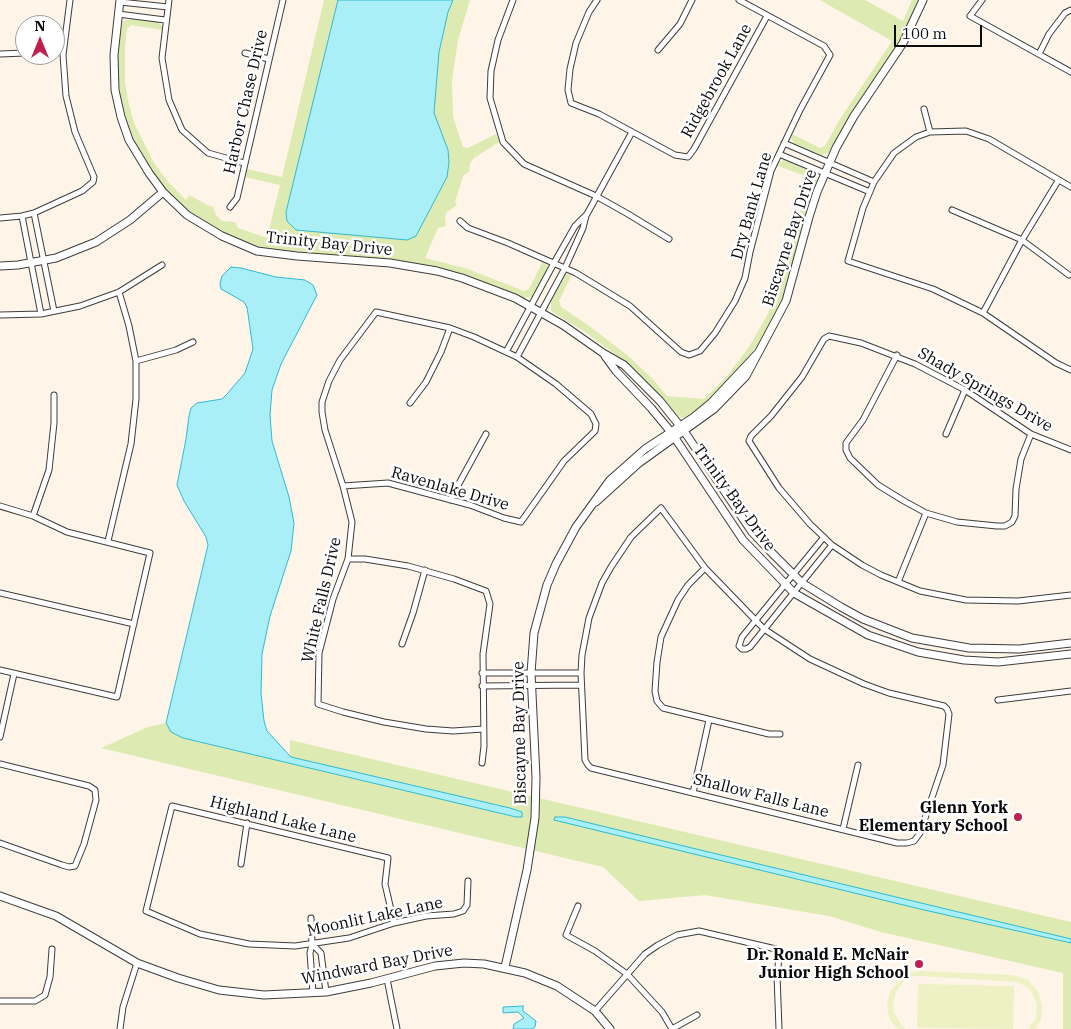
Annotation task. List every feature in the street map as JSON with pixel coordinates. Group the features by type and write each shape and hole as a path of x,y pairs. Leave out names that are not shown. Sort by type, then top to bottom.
{"street":[{"path":"65,39 70,0"},
{"path":"169,0 165,20 162,58 169,100 182,130 208,153 244,164"},
{"name":"Harbor Chase Drive","path":"230,207 237,198 283,0"},
{"path":"513,0 498,40 491,71 490,98 503,142 524,164 596,196 669,239"},
{"path":"410,403 426,382 441,352 450,328 517,357 565,268 596,196 632,132 599,114 571,103 568,90 570,69 576,43 589,12 597,0"},
{"path":"658,50 680,24 692,0"},
{"path":"740,0 767,16"},
{"name":"Biscayne Bay Drive","path":"505,967 534,833 536,777 531,673 534,633 547,585 566,544 610,480 645,449 673,435 682,428 711,403 757,354 786,300 809,217 825,173 854,116 903,43 923,0"},
{"path":"982,0 970,16 1071,72"},
{"path":"120,1 168,8"},
{"name":"Trinity Bay Drive","path":"120,1 114,73 115,90 121,118 129,140 140,160 163,192 187,215 222,236 257,251 412,266 462,278 532,306 624,365 660,401 682,428 752,532 802,583 841,608 863,619 920,639 969,648 998,650 1071,643"},
{"path":"1038,54 1049,34 1065,13 1071,10"},
{"path":"118,14 165,20"},
{"name":"Dry Bank Lane","path":"565,268 630,306 681,352 689,355 700,351 715,333 735,300 745,278 769,178 784,143 830,55 824,46 767,16"},
{"name":"Ridgebrook Lane","path":"632,132 674,155 688,157 767,16"},
{"path":"0,54 15,53"},
{"path":"245,53 269,59"},
{"path":"0,218 34,213 82,191 93,182 94,177 75,132 66,96 64,65"},
{"path":"924,109 930,132"},
{"path":"1071,187 989,139 966,131 930,132 916,137 894,152 874,182 848,261 933,289 982,313 1056,363 1071,370"},
{"path":"784,143 874,182"},
{"path":"779,154 870,192"},
{"path":"982,313 1022,240 1058,181"},
{"path":"0,266 32,263 63,256 96,242 130,220 163,192"},
{"path":"952,210 1022,240 1069,275"},
{"path":"34,213 54,312"},
{"path":"506,352 575,226 587,214"},
{"path":"22,216 41,314"},
{"path":"460,221 468,228 565,268"},
{"path":"0,315 41,314 80,306 119,292 162,265"},
{"path":"108,541 131,444 136,399 136,360 119,292"},
{"name":"White Falls Drive","path":"450,328 376,312 340,360 329,380 322,402 322,412 325,430 343,486 352,522 348,559 333,600 319,653 318,704 360,716 426,729 452,731 483,729"},
{"name":"Shady Springs Drive","path":"824,537 810,524 779,488 749,442 751,436 771,416 802,377 824,339 829,336 861,343 897,355 965,390 1031,434 1071,450"},
{"path":"136,360 176,350 193,342"},
{"name":"Trinity Bay Drive","path":"603,353 616,371 645,401 673,435 743,540 794,593 868,635 918,652 964,660 998,662 1071,654"},
{"path":"897,355 867,413 846,443 846,450 850,458 878,484 926,513 977,525 1005,526 1012,522 1015,516 1016,489 1021,459 1031,434"},
{"name":"Ravenlake Drive","path":"343,486 388,483 470,505 504,518 521,522 564,461 591,436 596,424 591,414 580,404 556,384 517,357"},
{"path":"946,434 965,390"},
{"path":"33,516 49,470 54,423 54,396"},
{"path":"450,500 486,434"},
{"path":"0,506 33,516 67,532 150,553 117,697 0,670"},
{"path":"482,686 581,685 585,637 594,603 602,583 610,567 631,537 660,508 705,568 764,629"},
{"path":"898,582 926,513"},
{"path":"832,545 750,647 742,649 740,641 824,537 832,545 862,565 898,582 945,597 984,601 1018,601 1071,595"},
{"path":"348,559 389,562 425,570 481,588 488,595 490,604 484,636 482,673 482,763"},
{"path":"705,568 688,584 669,617 661,637 655,691 657,701 663,708 769,734 780,734"},
{"path":"402,644 425,570"},
{"path":"0,593 134,624"},
{"name":"Shallow Falls Lane","path":"581,685 585,760 591,768 897,843 914,841 920,833 943,765 949,714 944,706 899,696 864,684 810,659 764,629"},
{"path":"482,673 581,673"},
{"path":"0,737 14,674"},
{"path":"998,700 1071,692"},
{"path":"692,793 709,720"},
{"path":"0,764 89,786 95,790 96,800 84,844 74,866 62,865 0,843"},
{"path":"843,829 858,765"},
{"name":"Highland Lake Lane","path":"146,911 172,806 388,858 385,884 394,923"},
{"path":"241,864 247,823"},
{"name":"Moonlit Lake Lane","path":"146,911 200,934 239,942 295,946 349,938 394,923 463,911 467,905 468,881"},
{"name":"Windward Bay Drive","path":"0,896 56,916 138,963 178,978 219,990 264,995 326,992 387,979 423,968 445,964 475,963 505,967 557,986 595,1012 610,1029"},
{"path":"578,906 566,935 595,951 627,974 657,1007 672,1029 698,1015"},
{"path":"311,918 312,944 310,952 314,993"},
{"path":"595,1012 645,954 677,935 699,931 780,950 777,975 778,1029"},
{"path":"312,944 321,953 326,992"},
{"path":"0,1002 35,1001 45,995 50,977 52,949"},
{"path":"120,1029 123,1006 138,963"},
{"path":"387,979 396,1029"}],"green space":[{"path":"324,0 470,0 458,40 452,80 453,117 463,147 468,148 496,134 499,142 474,158 470,164 469,172 463,176 455,202 457,205 447,212 445,216 446,226 438,228 425,258 465,268 524,291 529,289 543,261 548,266 547,270 532,297 524,298 470,276 421,264 268,249 245,242 217,230 198,218 175,199 158,180 132,135 124,112 117,63 118,44 123,21 132,19 158,22 162,26 162,30 131,25 127,29 125,48 125,82 128,101 134,123 154,163 168,182 186,200 189,195 211,207 213,206 216,215 222,221 235,222 238,228 267,238 280,185 245,177 247,169 282,177"},
{"path":"820,0 865,0 903,21 912,0 919,0 899,44 849,117 830,152 822,155 795,144 791,138 792,134 820,148 825,146 840,119 892,41"},
{"path":"784,160 813,172 817,182 789,281 781,302 757,346 741,366 719,391 691,415 682,418 631,366 585,332 554,313 551,310 551,301 565,275 572,274 559,301 561,307 627,355 652,378 667,396 704,399 727,376 749,347 768,314 782,278 810,182 808,177 778,166"},
{"path":"166,723 171,732 183,738 516,817 522,812 290,757 290,740 1071,922 1071,1029 1063,1029 1063,973 881,932 829,916 705,895 639,901 603,867 101,748 148,727"},
{"path":"920,971 1012,975 1028,980 1038,991 1042,1007 1041,1020 1035,1029 1028,1029 1036,1018 1037,1004 1032,992 1018,982 914,976 903,982 896,992 893,1005 894,1012 906,1029 897,1029 890,1020 888,1013 887,1005 890,992 901,978"},
{"path":"918,984 1014,986 1013,1029 917,1028"}],"water":[{"path":"338,0 453,0 448,12 439,52 434,113 448,150 447,177 416,236 407,240 296,230 287,221 286,212"},
{"path":"231,267 276,277 305,280 313,285 317,295 281,364 272,390 270,415 272,441 289,497 294,523 291,551 270,616 262,654 261,693 267,731 291,757 510,808 522,812 522,817 183,738 171,732 166,723 208,545 206,537 184,501 177,485 189,416 191,408 197,403 222,399 227,394 245,373 253,349 247,307 244,302 221,289 222,276"},
{"path":"555,817 565,817 1071,939 1071,943 920,909 554,820"},
{"path":"523,1006 523,1011 536,1021 535,1027 532,1029 513,1029 514,1024 524,1018 518,1012 503,1013 503,1007"}],"place":[{"name":"Glenn York Elementary School","path":"1018,817"},
{"name":"Dr. Ronald E. McNair Junior High School","path":"919,964"}]}
